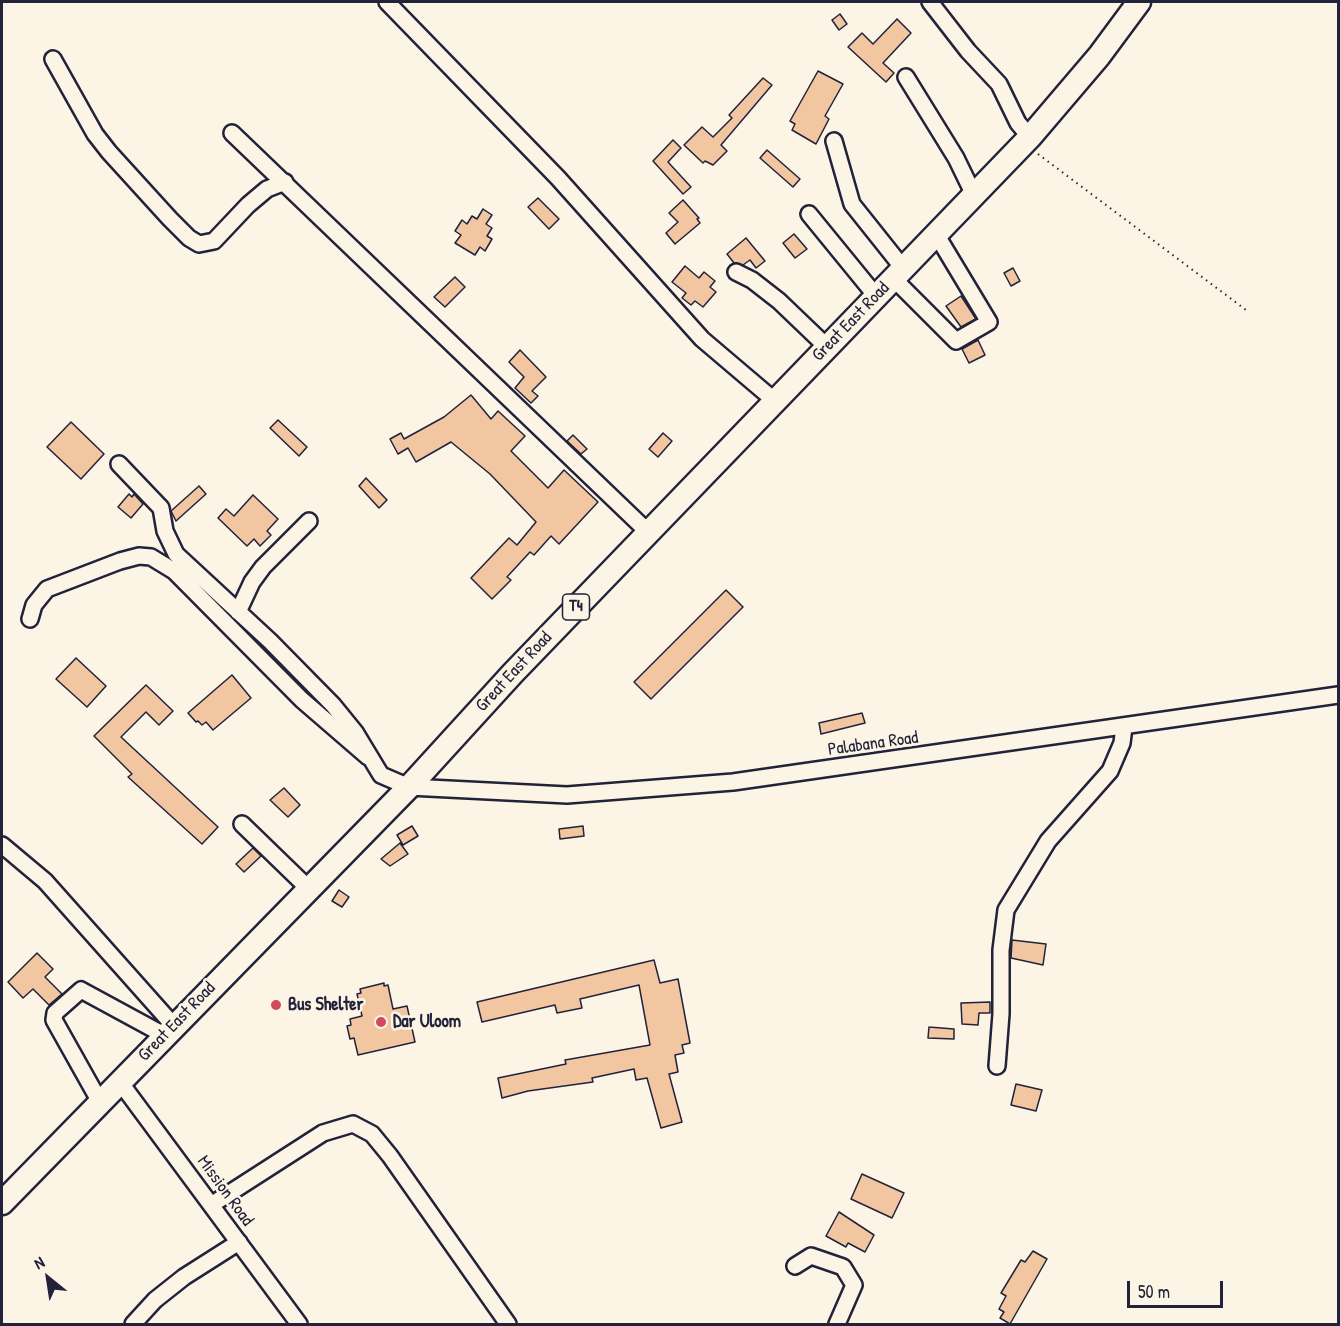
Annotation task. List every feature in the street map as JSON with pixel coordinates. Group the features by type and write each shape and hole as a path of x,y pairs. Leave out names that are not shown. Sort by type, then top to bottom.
{"highway":[{"name":"Great East Road","path":"2,1203 409,787 648,531 1027,140 1099,56 1139,2"}],"street":[{"path":"387,2 565,185 702,339 775,401"},
{"path":"930,2 968,51 999,84 1027,140"},
{"path":"53,59 95,134 189,238 199,244 214,241 248,205 267,189 285,182"},
{"path":"906,77 950,148 974,195"},
{"path":"232,133 648,531"},
{"path":"834,141 852,204 898,273 956,341 989,322 936,234"},
{"path":"809,214 876,296"},
{"path":"736,272 752,280 779,301 827,347"},
{"path":"119,464 160,508 165,531 176,554 333,705 355,732 370,759"},
{"path":"238,612 252,582 263,567 309,521"},
{"path":"30,619 34,604 47,589 120,561 139,556 152,557 174,571 302,700 370,759"},
{"name":"Palabana Road","path":"370,759 381,775 409,787 544,795 670,788 805,773 1338,695"},
{"path":"997,1066 1001,1014 1001,950 1006,910 1047,841 1110,771 1122,743 1124,727"},
{"path":"242,824 308,888"},
{"path":"2,845 45,881 169,1031"},
{"path":"100,1102 54,1020 55,1013 81,990 169,1031"},
{"name":"Mission Road","path":"120,1082 299,1324"},
{"path":"211,1205 323,1133 353,1124 372,1134 390,1156 508,1324"},
{"path":"133,1324 155,1300 183,1277 239,1242"},
{"path":"795,1266 811,1256 843,1267 854,1285 837,1324"}],"path":[{"path":"1027,140 1246,310"}],"building":[{"path":"840,14 847,24 839,30 832,20"},
{"path":"897,19 911,33 883,63 894,73 886,82 848,47 862,33 873,44"},
{"path":"818,71 843,84 825,116 829,119 816,144 792,130 795,124 790,121"},
{"path":"763,78 772,85 721,145 727,151 713,165 705,161 703,163 684,145 702,127 713,137 732,118 729,115"},
{"path":"673,140 681,148 668,162 691,187 683,194 653,161"},
{"path":"767,150 800,179 793,187 760,158"},
{"path":"538,198 559,219 549,229 528,207"},
{"path":"683,200 699,218 697,219 700,223 675,244 666,233 678,222 669,213"},
{"path":"483,209 492,215 486,224 492,228 487,236 492,239 485,251 480,247 475,255 455,243 461,235 455,231 462,220 467,224 472,216 477,219"},
{"path":"794,234 807,249 795,258 783,243"},
{"path":"746,238 765,261 756,268 750,260 743,265 734,263 727,254"},
{"path":"685,266 699,278 704,272 715,281 710,287 716,292 703,307 695,301 691,305 682,298 686,293 672,282"},
{"path":"1013,268 1020,281 1011,286 1004,273"},
{"path":"455,277 465,287 445,307 434,297"},
{"path":"961,296 976,319 961,327 946,306"},
{"path":"978,340 985,355 969,363 962,349"},
{"path":"520,350 546,377 532,391 538,396 531,403 515,388 524,377 509,362"},
{"path":"471,395 491,419 498,411 525,436 511,451 548,488 564,470 598,502 559,544 551,536 534,555 530,552 507,577 511,580 492,599 471,578 509,538 517,545 536,522 490,474 451,442 416,462 408,448 398,454 390,439 401,433 404,439 444,417"},
{"path":"278,420 307,447 299,456 270,428"},
{"path":"71,422 104,454 81,479 47,447"},
{"path":"663,433 672,441 658,457 649,449"},
{"path":"573,435 587,449 581,454 567,441"},
{"path":"366,478 387,500 379,508 359,486"},
{"path":"199,486 206,494 176,521 171,511"},
{"path":"129,494 132,497 134,494 143,504 131,518 118,507"},
{"path":"253,495 278,519 267,531 271,535 260,546 254,539 247,546 218,518 226,509 234,516"},
{"path":"726,590 743,607 651,699 634,682"},
{"path":"76,658 106,686 87,707 56,679"},
{"path":"232,675 251,698 213,730 206,722 202,725 196,722 188,713"},
{"path":"146,685 173,711 159,725 146,712 121,737 218,827 202,844 128,777 132,774 94,736"},
{"path":"862,713 865,723 821,734 819,723"},
{"path":"284,788 300,805 288,817 270,800"},
{"path":"412,826 418,836 403,845 397,835"},
{"path":"583,826 584,836 560,839 559,829"},
{"path":"400,843 408,854 390,866 381,859"},
{"path":"253,848 261,856 244,872 236,864"},
{"path":"339,890 349,897 342,907 332,901"},
{"path":"1012,940 1046,944 1043,965 1011,958"},
{"path":"37,953 53,969 45,977 62,994 49,1005 33,989 23,998 8,982"},
{"path":"654,960 660,983 678,979 690,1043 682,1045 684,1053 675,1055 678,1072 669,1074 682,1122 661,1128 647,1078 636,1080 634,1069 592,1078 593,1082 528,1091 502,1098 498,1078 566,1064 565,1060 650,1045 639,985 580,999 582,1008 557,1013 555,1005 482,1022 477,1002"},
{"name":"Dar Uloom","path":"384,983 384,986 388,985 393,1009 407,1006 415,1042 358,1055 354,1038 350,1039 347,1026 351,1025 350,1019 362,1016 357,994 361,993 360,989"},
{"path":"990,1002 990,1013 979,1013 978,1025 962,1024 961,1003"},
{"path":"929,1027 954,1029 954,1039 928,1038"},
{"path":"1016,1084 1042,1090 1036,1111 1011,1105"},
{"path":"862,1174 904,1193 892,1218 851,1199"},
{"path":"839,1212 874,1235 865,1252 848,1243 846,1247 826,1236"},
{"path":"1033,1251 1047,1259 1010,1324 1000,1318 1004,1312 999,1309 1006,1296 1001,1293 1021,1260 1025,1262"}],"place":[{"name":"Bus Shelter","path":"276,1005"},
{"name":"Dar Uloom","path":"381,1022"}]}
